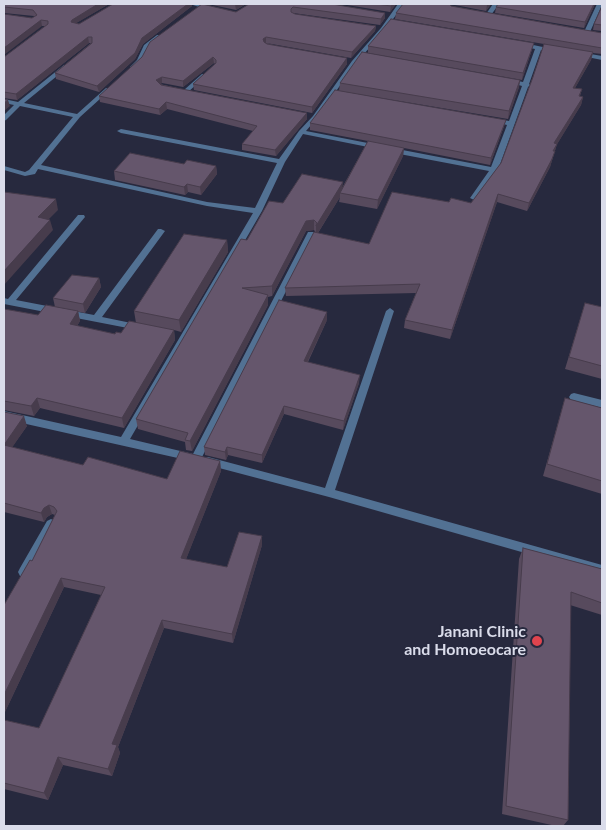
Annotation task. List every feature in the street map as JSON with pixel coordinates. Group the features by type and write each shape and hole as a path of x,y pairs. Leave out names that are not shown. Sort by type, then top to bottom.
{"street":[{"path":"123,442 178,336 258,211 281,162 301,132 333,93 356,58 401,4"},
{"path":"489,14 496,4"},
{"path":"587,32 600,4"},
{"path":"195,7 217,10"},
{"path":"479,13 499,16"},
{"path":"381,14 397,22"},
{"path":"373,28 382,29"},
{"path":"577,30 595,34"},
{"path":"126,73 140,61 146,46 166,32"},
{"path":"511,42 557,50"},
{"path":"474,198 494,170 540,47"},
{"path":"575,54 602,58"},
{"path":"344,60 368,57"},
{"path":"4,119 19,104 69,63"},
{"path":"186,91 213,67"},
{"path":"499,80 527,85"},
{"path":"4,170 30,174 38,167 78,116 112,85"},
{"path":"178,90 195,93"},
{"path":"333,93 343,95"},
{"path":"4,101 78,116"},
{"path":"306,115 315,117"},
{"path":"481,118 510,123"},
{"path":"120,131 281,162"},
{"path":"301,132 494,170"},
{"path":"38,167 207,204 258,211"},
{"path":"7,302 81,217"},
{"path":"96,319 161,231"},
{"path":"196,458 311,234"},
{"path":"7,302 144,329"},
{"path":"329,493 390,311"},
{"path":"574,397 602,404"},
{"path":"4,415 196,458 329,493 602,570"},
{"path":"17,584 53,521"}],"building":[{"path":"4,4 98,4 71,22 79,24 113,4 188,4 142,38 135,53 97,86 55,73 92,43 92,37 88,37 16,94 4,92 4,57 48,24 48,21 41,20 4,48 4,14 32,18 37,15 33,10 4,7"},
{"path":"202,4 236,12 249,4 332,4 385,13 381,19 293,7 291,9 291,12 295,14 376,26 352,52 266,37 263,39 267,44 347,58 312,107 193,84 216,63 213,57 183,81 162,77 156,80 161,85 307,113 275,150 242,144 257,126 166,102 159,109 99,96 142,57 150,42"},
{"path":"376,4 392,4 391,6"},
{"path":"403,4 449,4 451,6 602,33 602,48 396,13"},
{"path":"498,4 594,4 585,22 496,7"},
{"path":"602,6 602,25 594,24"},
{"path":"391,19 534,43 523,73 368,46"},
{"path":"544,44 593,52 573,88 582,89 579,96 583,97 554,143 557,144 553,151 555,151 552,159 529,203 498,194 452,330 405,320 420,284 285,288 314,232 369,244 392,192 449,202 451,198 471,203 501,163"},
{"path":"362,52 520,80 509,111 340,83"},
{"path":"335,90 506,120 491,158 310,123"},
{"path":"368,141 404,148 378,200 340,193"},
{"path":"130,153 184,164 187,160 216,166 200,187 187,184 184,187 114,171"},
{"path":"302,174 343,182 316,226 317,223 314,220 306,221 272,286 242,288 268,295 190,441 185,440 188,433 136,419 241,239 247,240 269,201 283,203"},
{"path":"4,192 56,199 38,217 50,220 4,271"},
{"path":"184,234 227,240 179,320 134,311"},
{"path":"72,275 99,278 83,304 53,298"},
{"path":"279,300 327,312 304,361 360,375 344,421 284,406 262,455 227,447 225,452 204,447"},
{"path":"585,303 602,307 602,366 569,357"},
{"path":"46,305 78,311 70,324 115,334 116,332 121,333 129,321 174,330 122,418 37,398 31,406 4,401 4,309 38,315"},
{"path":"565,398 602,408 602,481 547,464"},
{"path":"4,412 24,416 4,445"},
{"path":"4,445 83,465 88,457 167,479 180,451 220,461 181,558 227,567 239,532 262,536 232,634 162,620 112,744 117,745 108,769 58,757 44,793 4,783 4,720 39,728 105,587 61,578 4,695 4,605 30,560 32,561 57,511 49,505 41,513 4,503"},
{"path":"523,548 602,569 602,603 571,592 568,820 506,806"}],"place":[{"name":"Janani Clinic and Homoeocare","path":"537,641"}]}
